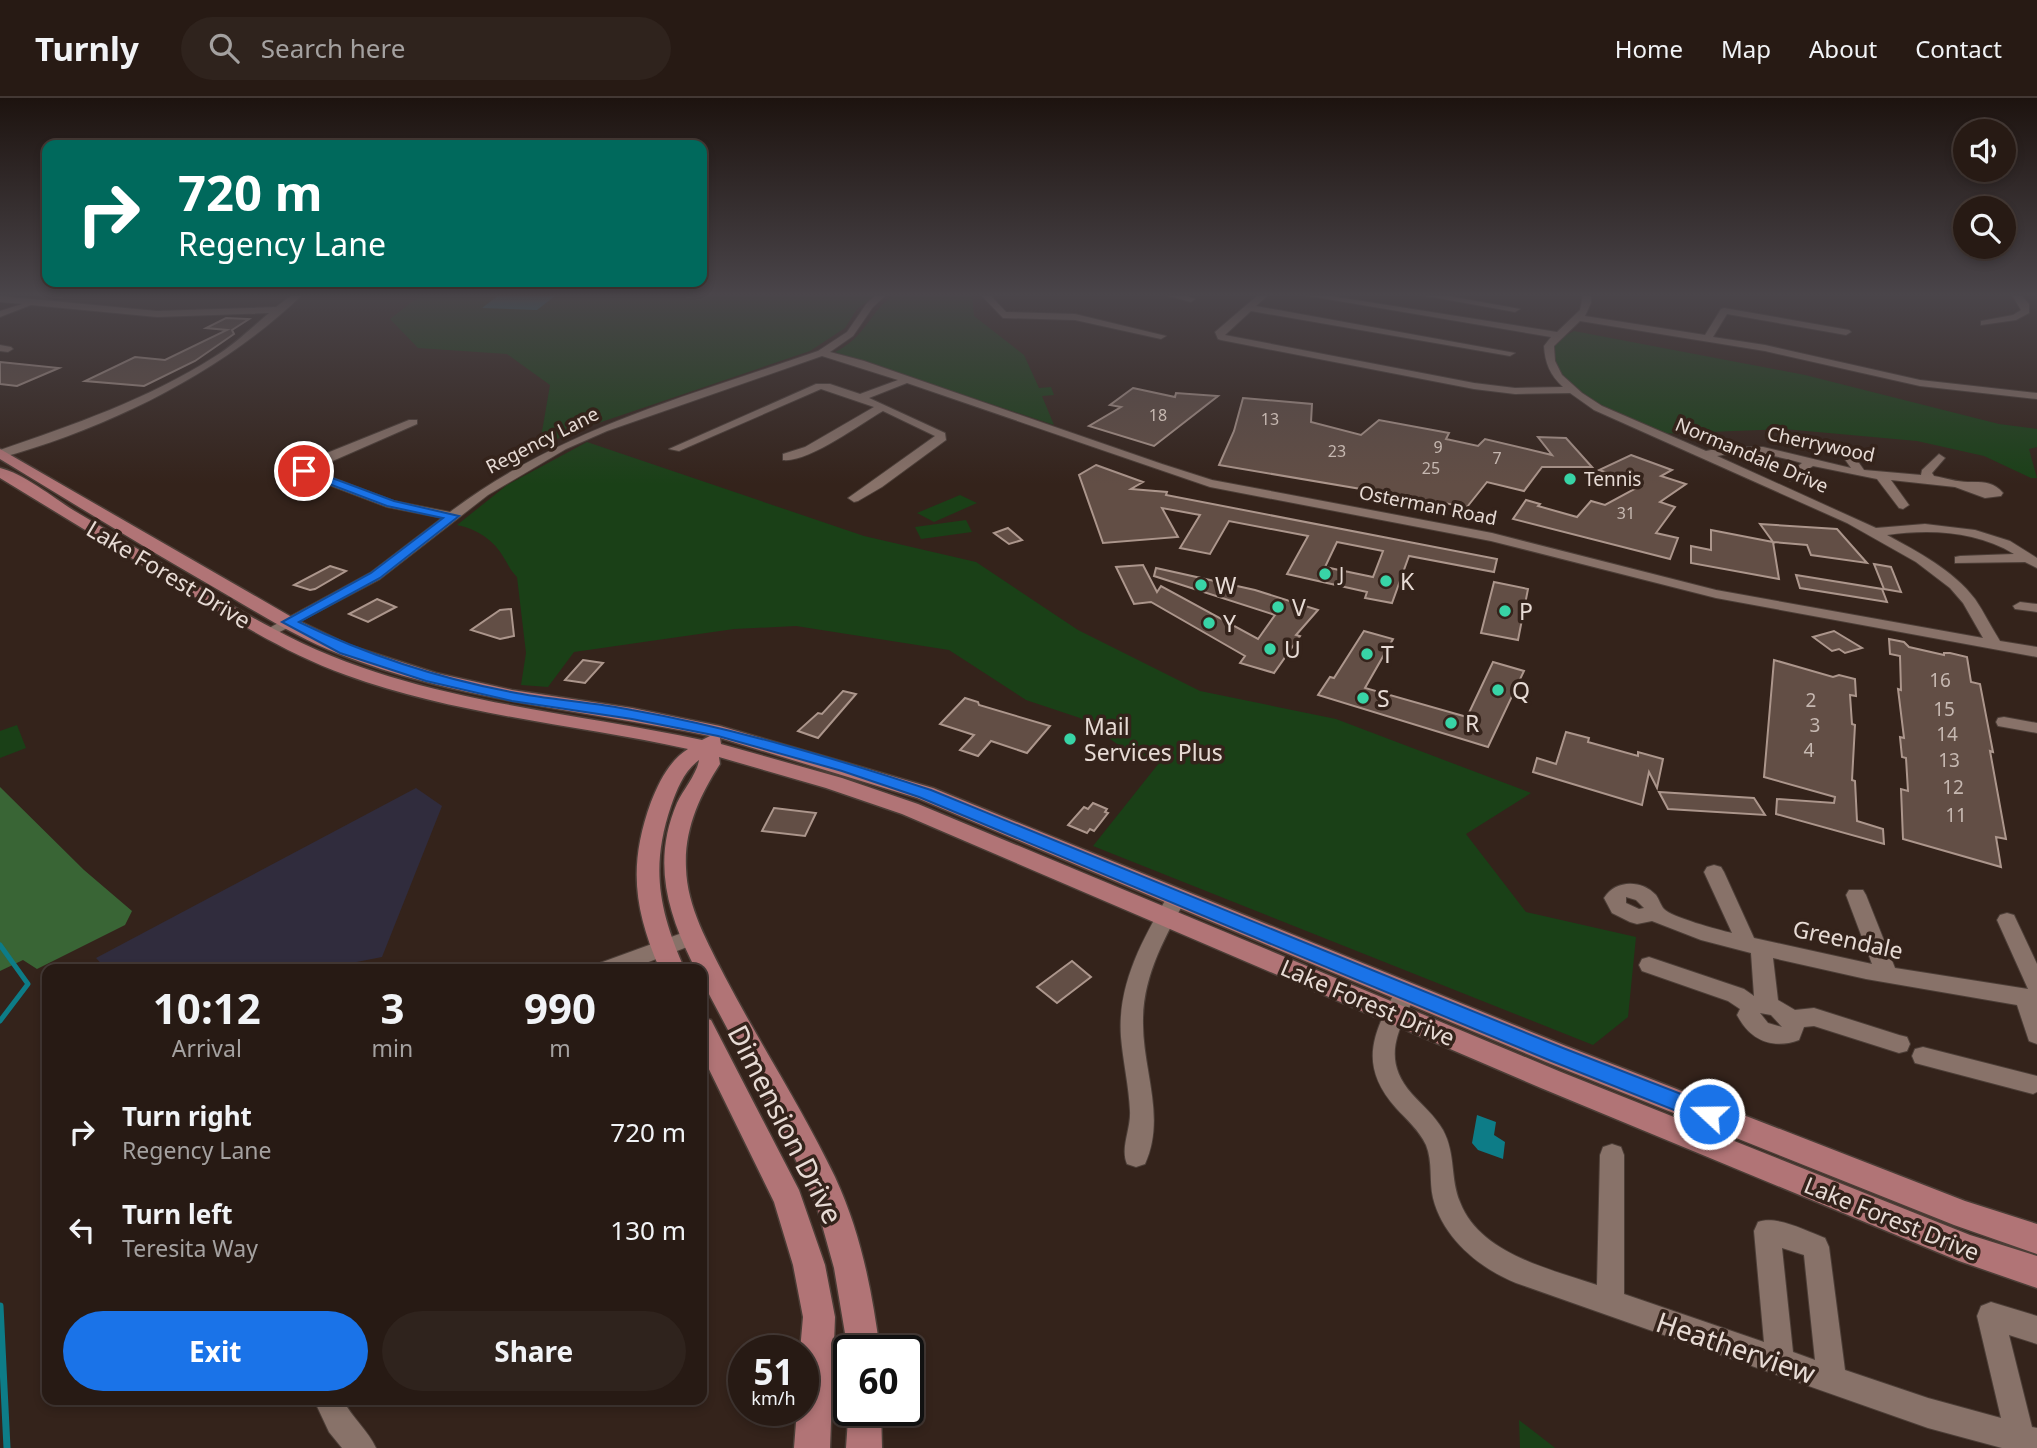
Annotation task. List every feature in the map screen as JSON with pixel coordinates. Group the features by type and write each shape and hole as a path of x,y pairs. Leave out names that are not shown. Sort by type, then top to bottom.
{"main road":[{"name":"Lake Forest Drive","path":"0,453 289,622 345,650 431,678 512,696 632,714 910,809 1172,907 1401,1003 1970,1250 2037,1272"},
{"name":"Lake Forest Drive","path":"0,472 267,632 325,661 413,691 496,710 713,740"},
{"name":"Dimension Drive","path":"706,964 681,905 674,870 679,826 697,782 710,764 713,740"},
{"path":"668,959 651,913 645,875 652,827 672,779 684,762 713,740"},
{"name":"Dimension Drive","path":"707,966 823,1184 838,1218 859,1308 862,1335"},
{"name":"Lake Forest Drive","path":"1401,1003 1556,1054 1952,1210 2037,1238"},
{"name":"Dimension Drive","path":"707,1038 788,1200 810,1265 819,1317 812,1448"},
{"path":"864,1426 864,1448"}],"street":[{"path":"0,453 109,414 167,388 220,358"},
{"name":"Regency Lane","path":"267,632 375,576 515,472 585,436 808,358"},
{"name":"Osterman Road","path":"838,358 1210,483 1492,537 1716,594 2037,652"},
{"path":"1329,358 1474,386 1515,391 1572,390"},
{"name":"Normandale Drive","path":"1550,358 1558,377 1572,390 1613,415 1877,532 1922,559 1955,586 1980,616 1994,644"},
{"path":"1809,358 1920,383 2037,396"},
{"path":"859,398 906,380"},
{"path":"675,449 815,387 829,387 859,398 942,436 878,484 854,498"},
{"path":"787,457 809,449 881,408"},
{"path":"413,422 311,464 304,471 391,504 453,516"},
{"name":"Cherrywood","path":"1706,455 1723,450 1752,448 1860,473 1987,486 1997,491 1993,495 2008,504"},
{"path":"1843,448 1860,473"},
{"path":"1930,479 1926,473 1939,458"},
{"path":"1790,477 1812,461"},
{"path":"1881,475 1903,505"},
{"path":"1877,532 1895,529 1971,533 2004,543 2032,561"},
{"path":"1960,560 2032,561"},
{"path":"2020,606 2037,608"},
{"path":"2004,722 2037,728"},
{"path":"1714,872 1754,945 1760,1005"},
{"path":"1856,895 1887,975"},
{"path":"1136,1156 1142,1115 1132,1041 1132,1011 1138,976 1152,942 1172,907"},
{"name":"Greendale","path":"1653,913 1708,935 1887,975 2033,995"},
{"path":"2007,920 2033,995 2037,1035"},
{"path":"639,964 668,959 693,937"},
{"path":"1649,965 1760,1005"},
{"name":"Heatherview","path":"1401,1003 1383,1040 1385,1070 1401,1099 1433,1135 1442,1158 1446,1202 1454,1218 1466,1234 1495,1259 1516,1270 1780,1363 2016,1440"},
{"path":"1760,1005 1749,1010 1751,1020 1770,1035 1785,1037 1791,1034 1794,1025 1791,1019 1814,1017 1899,1044"},
{"path":"1923,1056 2036,1082"},
{"path":"1610,1303 1612,1155"},
{"path":"1780,1363 1767,1231 1816,1247 1832,1381"},
{"path":"2016,1440 1992,1316 2037,1330"},
{"path":"330,1405 338,1422 361,1448"}],"shaded area":[{"path":"416,788 442,806 382,957 346,964 101,964 96,958"}],"green space":[{"path":"513,358 789,358 566,434 539,449 550,385"},
{"path":"853,358 1025,358 1039,388 1051,387 1054,395 1042,396 1054,425"},
{"path":"1551,358 1716,358 1805,375 1999,424 2037,429 2037,447 2029,449 2037,478 2031,478 1984,456 1917,441 1784,429 1655,434 1581,397 1552,367"},
{"path":"587,442 864,536 976,562 1078,630 1200,691 1336,719 1531,793 1466,834 1526,912 1636,937 1628,1017 1593,1045 1093,846 1159,763 1130,753 1080,718 1026,700 949,650 796,626 734,629 574,652 548,687 521,685 526,653 517,577 490,541 478,532 457,525 507,485"},
{"path":"960,495 977,503 934,522 917,513"},
{"path":"966,520 972,532 921,539 915,527"},
{"path":"17,725 26,748 0,758 0,731"},
{"path":"0,787 84,870 132,911 125,925 47,964 42,964 37,969 23,960 0,971"},
{"path":"1519,1420 1554,1447 1555,1448 1520,1448"}],"water":[{"path":"1477,1115 1496,1122 1494,1135 1505,1142 1503,1159 1478,1150 1472,1143"}],"building":[{"path":"133,358 199,358 144,386 85,381"},
{"path":"0,362 59,368 17,386 0,384"},
{"path":"1133,388 1175,397 1176,393 1218,396 1154,446 1089,426 1121,407 1110,405"},
{"path":"1243,398 1312,404 1311,422 1361,435 1379,420 1449,433 1446,439 1478,446 1485,439 1552,455 1538,437 1566,438 1592,467 1542,467 1524,491 1487,482 1467,507 1219,465 1234,431"},
{"path":"1631,455 1672,470 1661,476 1686,484 1660,502 1675,507 1656,533 1678,538 1670,559 1513,519 1526,500 1577,517 1591,501 1605,505 1642,485 1599,470"},
{"path":"1096,465 1143,482 1131,489 1167,492 1166,495 1497,559 1494,572 1409,556 1392,603 1365,598 1367,592 1287,574 1308,536 1229,521 1210,554 1180,548 1200,515 1162,508 1178,537 1103,543 1079,475","holes":["1337,542 1383,551 1373,577 1325,567"]},
{"path":"1760,524 1837,529 1867,563 1811,555 1807,545 1773,542"},
{"path":"1008,528 1022,540 1009,544 994,533"},
{"path":"1711,530 1773,542 1779,579 1691,563 1691,546 1711,550"},
{"path":"1874,564 1891,567 1901,592 1884,589"},
{"path":"1143,565 1157,592 1161,586 1258,639 1275,615 1154,576 1156,568 1255,590 1318,610 1296,635 1300,636 1274,673 1240,663 1245,656 1151,602 1134,604 1116,567"},
{"path":"330,566 346,571 315,589 294,585"},
{"path":"1796,575 1882,589 1887,602 1800,588"},
{"name":"P","path":"1494,582 1528,589 1518,640 1481,633"},
{"path":"377,599 396,607 368,622 349,614"},
{"path":"511,609 514,636 500,639 471,630 500,610"},
{"path":"1364,631 1393,639 1365,688 1467,717 1493,662 1524,671 1488,747 1318,695 1330,677 1334,678"},
{"path":"1834,631 1862,648 1845,653 1839,649 1832,651 1813,637"},
{"path":"1889,639 1904,642 1909,647 1967,657 1971,682 1980,684 1993,752 1990,751 2006,839 1996,837 2001,867 1903,839 1901,789 1908,791 1906,758 1902,757 1900,737 1904,738 1898,689 1901,690 1900,656 1890,654"},
{"path":"583,660 603,663 585,683 565,680"},
{"path":"1774,660 1833,677 1839,675 1855,679 1856,696 1850,695 1852,724 1855,725 1852,780 1855,781 1857,821 1883,829 1884,844 1776,814 1777,799 1834,803 1835,797 1764,777"},
{"path":"843,691 856,694 818,738 798,731 818,713 822,714"},
{"path":"965,698 978,702 979,705 1050,726 1027,753 991,741 978,756 960,750 974,735 940,724"},
{"path":"1566,732 1589,738 1588,742 1638,756 1638,752 1663,759 1657,788 1649,772 1642,805 1533,772 1537,758 1556,764"},
{"path":"1659,792 1754,798 1765,815 1668,809"},
{"path":"1093,803 1107,809 1105,812 1108,813 1094,831 1090,829 1087,833 1068,825 1084,807 1088,809"},
{"path":"774,808 816,813 805,836 762,831"},
{"path":"1072,961 1091,977 1057,1003 1037,987"}],"waterway":[{"path":"0,945 28,984 0,1021"},
{"path":"0,1306 7,1448"}],"place":[{"name":"Tennis","path":"1570,479"},
{"name":"J","path":"1325,574"},
{"name":"K","path":"1386,581"},
{"name":"W","path":"1201,585"},
{"name":"V","path":"1278,607"},
{"name":"P","path":"1505,611"},
{"name":"Y","path":"1209,623"},
{"name":"U","path":"1270,649"},
{"name":"T","path":"1367,654"},
{"name":"Q","path":"1498,690"},
{"name":"S","path":"1363,698"},
{"name":"R","path":"1451,723"},
{"name":"Mail Services Plus","path":"1070,739"}],"route":[{"path":"304,471 391,504 453,516 375,576 350,592 289,622 345,650 431,678 512,696 632,714 720,732 925,793 1556,1054 1709,1114"}]}
